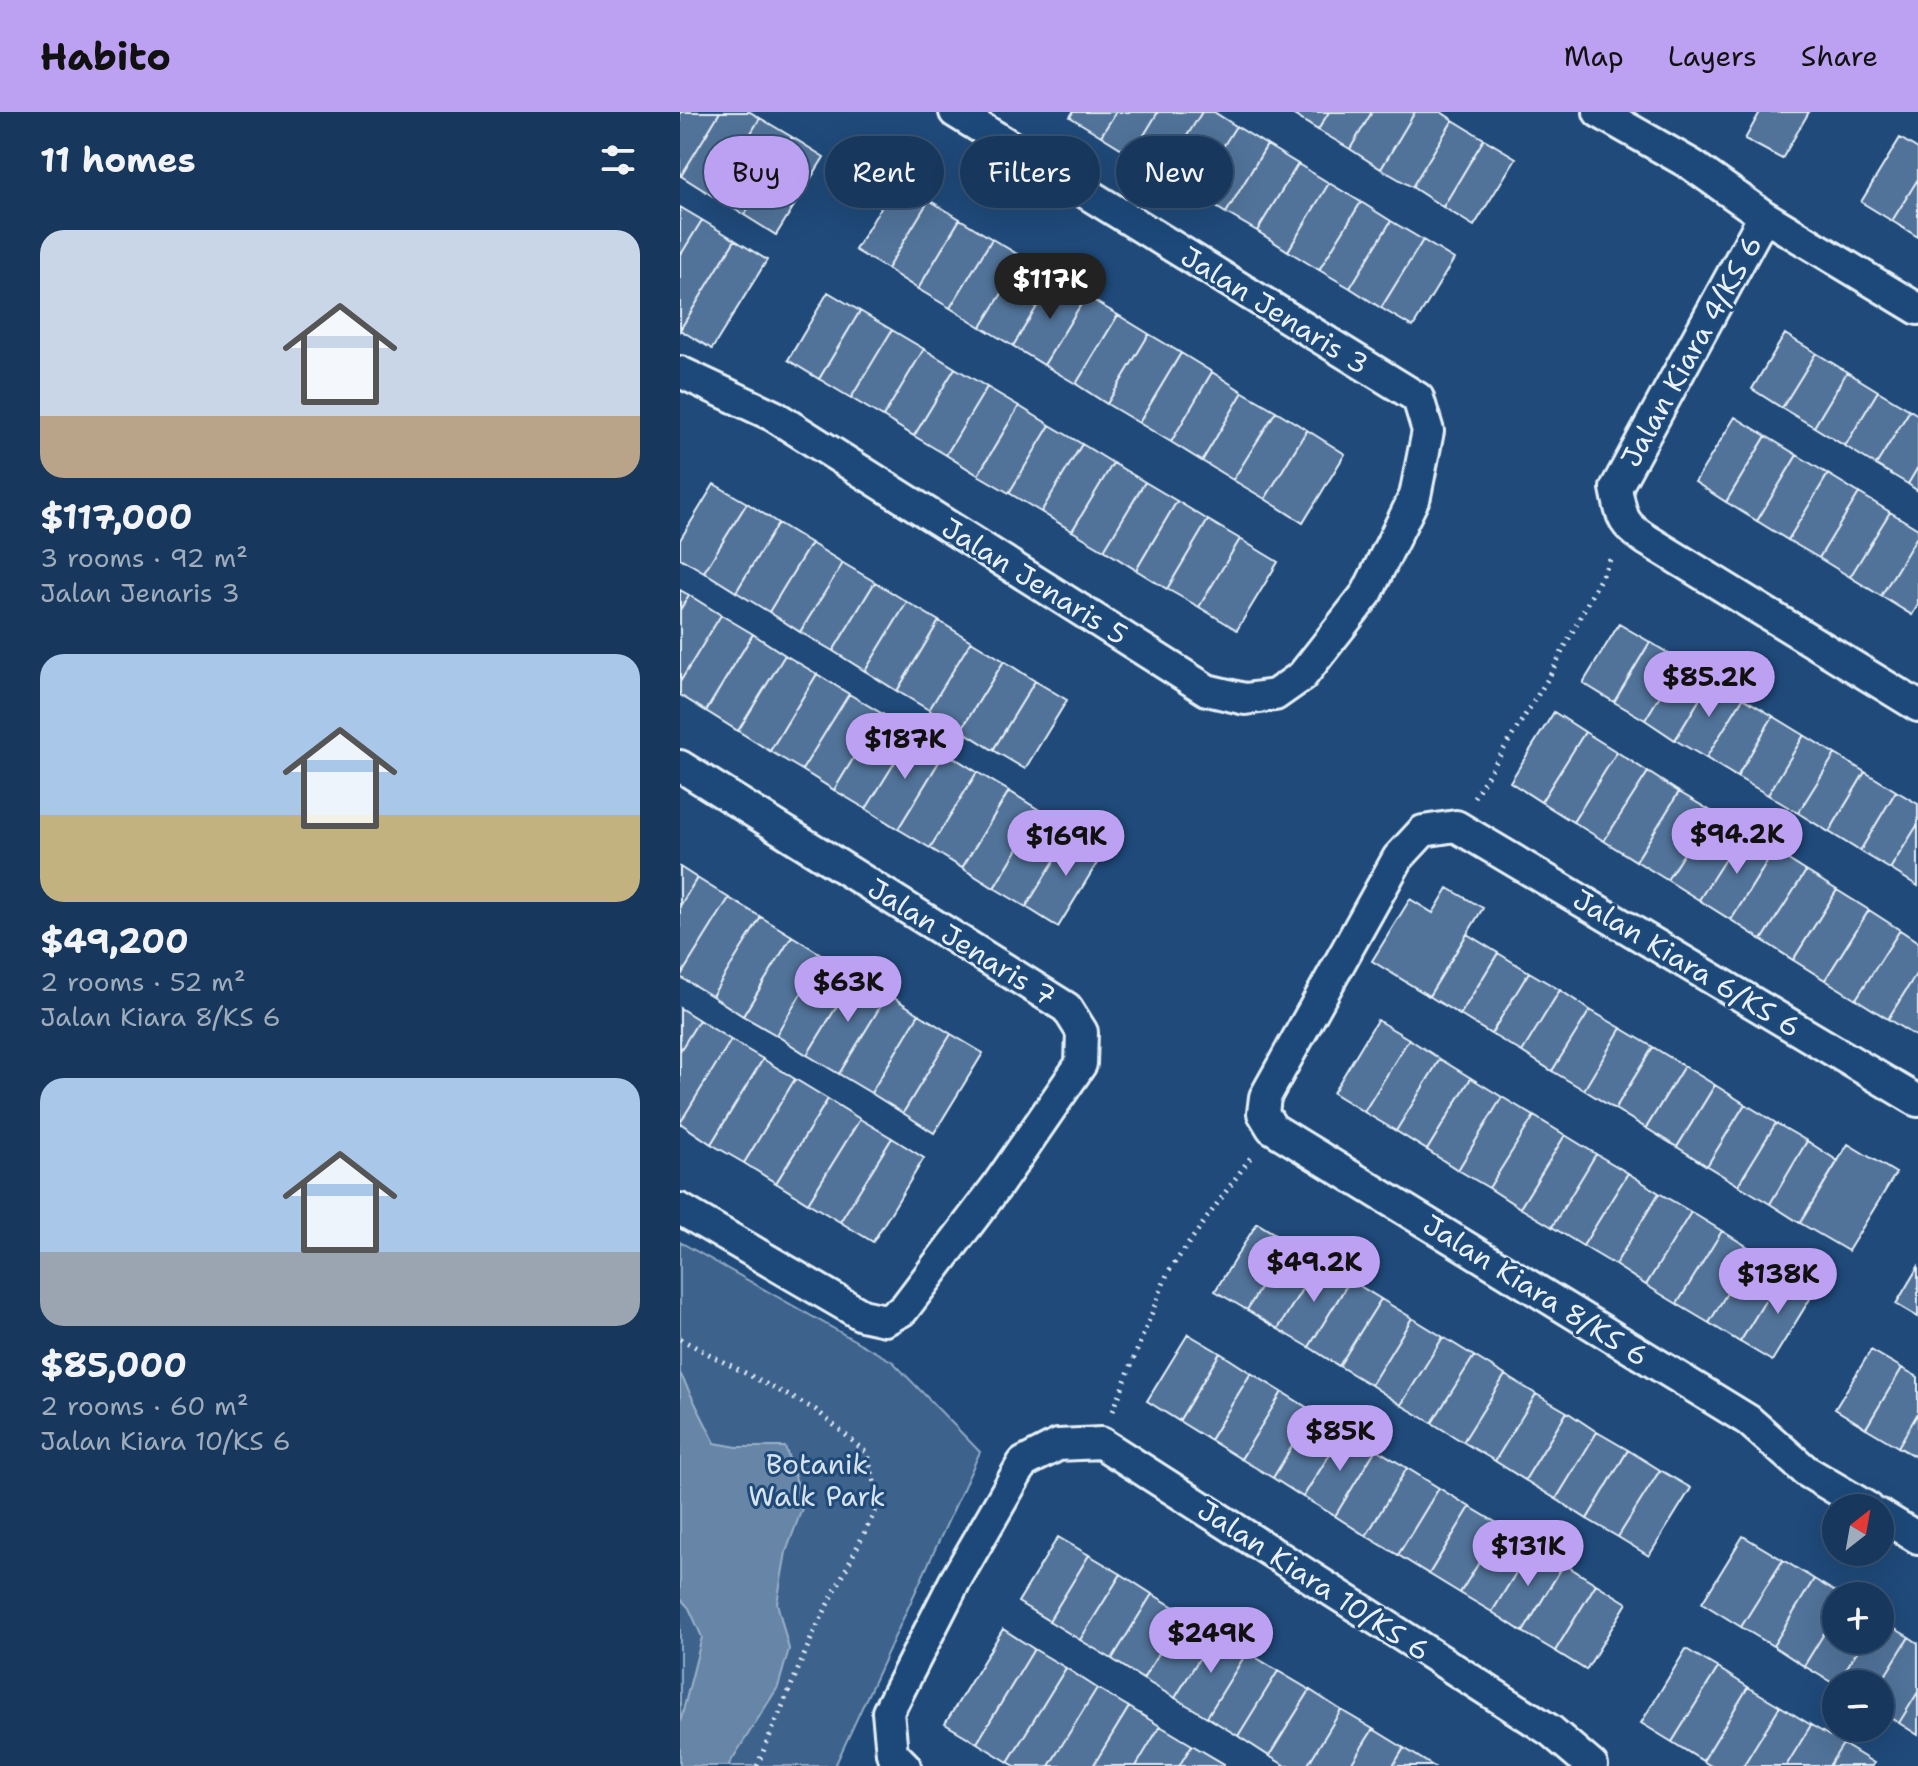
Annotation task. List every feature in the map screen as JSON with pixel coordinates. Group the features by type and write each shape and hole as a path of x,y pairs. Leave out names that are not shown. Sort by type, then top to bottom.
{"street":[{"name":"Jalan Jenaris 3","path":"955,112 1418,398 1428,431 1415,496 1367,593"},
{"path":"1599,112 1692,165 1764,216 1918,309"},
{"name":"Jalan Kiara 4/KS 6","path":"1627,527 1616,488 1764,216"},
{"name":"Jalan Jenaris 5","path":"680,372 774,416 1207,690 1245,699 1275,695 1302,676 1367,593"},
{"path":"1627,527 1918,706"},
{"name":"Jalan Jenaris 7","path":"680,766 1067,1008 1082,1032 1081,1064 997,1186 903,1310 885,1320 862,1315 680,1209"},
{"path":"1272,1128 1263,1113 1265,1097 1398,858 1423,831 1456,826"},
{"name":"Jalan Kiara 6/KS 6","path":"1456,826 1918,1101"},
{"name":"Jalan Kiara 8/KS 6","path":"1272,1128 1748,1420 1806,1471 1845,1494"},
{"path":"905,1766 892,1753 888,1712 955,1581 1023,1463 1058,1445 1101,1443"},
{"name":"Jalan Kiara 10/KS 6","path":"1101,1443 1551,1731 1592,1766"},
{"path":"1894,1523 1918,1538"}],"path":[{"path":"1456,826 1549,677 1627,527"},
{"path":"1101,1443 1168,1272 1272,1128"},
{"path":"680,1339 816,1410 868,1454 879,1504 814,1632 757,1766"}],"green space":[{"name":"Botanik Walk Park","path":"680,1242 893,1362 980,1452 835,1766 680,1766"}],"shaded area":[{"path":"680,1373 715,1443 737,1447 785,1447 804,1503 786,1552 777,1603 789,1649 778,1687 728,1766 680,1766 680,1723 702,1637 689,1608 680,1598"}],"building":[{"path":"680,112 720,112 681,176"},
{"path":"720,112 750,112 760,118 749,136 705,136"},
{"path":"1073,112 1116,112 1101,136 1070,117"},
{"path":"1116,112 1158,112 1143,136 1116,136 1116,145 1101,136"},
{"path":"1158,112 1202,112 1187,136 1143,136"},
{"path":"1202,112 1214,112 1236,126 1230,136 1187,136"},
{"path":"1289,112 1329,112 1318,130"},
{"path":"1329,112 1372,112 1350,149 1318,130"},
{"path":"1372,112 1415,112 1381,169 1350,149"},
{"path":"1415,112 1441,112 1453,120 1412,187 1381,169"},
{"path":"1760,112 1809,112 1782,159 1745,139"},
{"path":"760,118 790,136 749,136"},
{"path":"1453,120 1484,139 1443,207 1412,187"},
{"path":"1236,126 1267,145 1233,201 1233,136 1230,136"},
{"path":"704,138 704,190 681,176"},
{"path":"1900,138 1918,149 1918,179 1892,221 1861,202"},
{"path":"1484,139 1516,158 1474,226 1443,207"},
{"path":"1267,145 1298,164 1257,231 1226,213 1233,208 1233,201"},
{"path":"809,148 824,157 809,181"},
{"path":"1298,164 1329,183 1288,251 1257,231"},
{"path":"1918,179 1918,237 1892,221"},
{"path":"1329,183 1361,202 1319,270 1288,251"},
{"path":"1361,202 1391,221 1350,288 1319,270"},
{"path":"680,207 702,220 680,256"},
{"path":"733,208 748,208 744,215"},
{"path":"748,208 793,208 776,235 744,215"},
{"path":"881,208 924,208 887,269 855,250"},
{"path":"924,208 942,208 960,219 918,289 887,269"},
{"path":"960,219 992,239 950,308 918,289"},
{"path":"702,220 735,240 680,330 680,256"},
{"path":"1391,221 1423,240 1381,308 1350,288"},
{"path":"992,239 1024,258 981,327 950,308"},
{"path":"735,240 767,260 712,349 680,330"},
{"path":"1423,240 1454,259 1413,327 1381,308"},
{"path":"1024,258 1055,277 1013,346 981,327"},
{"path":"1055,277 1086,296 1044,365 1013,346"},
{"path":"828,292 860,311 819,379 788,360"},
{"path":"1086,296 1118,315 1076,384 1044,365"},
{"path":"860,311 892,330 851,398 819,379"},
{"path":"1118,315 1149,334 1107,404 1076,384"},
{"path":"892,330 924,349 883,417 851,398"},
{"path":"1149,334 1181,353 1139,423 1107,404"},
{"path":"1785,334 1816,353 1782,408 1752,389"},
{"path":"924,349 955,368 914,436 883,417"},
{"path":"1181,353 1212,372 1171,442 1139,423"},
{"path":"1816,353 1847,372 1814,427 1782,408"},
{"path":"955,368 987,387 946,455 914,436"},
{"path":"1212,372 1243,392 1202,461 1171,442"},
{"path":"1847,372 1878,391 1845,446 1814,427"},
{"path":"987,387 1019,406 978,475 946,455"},
{"path":"1878,391 1910,410 1876,465 1845,446"},
{"path":"1243,392 1276,411 1233,480 1202,461"},
{"path":"1019,406 1050,425 1009,493 978,475"},
{"path":"1910,410 1918,415 1918,467 1908,484 1876,465"},
{"path":"1276,411 1307,430 1265,499 1233,480"},
{"path":"1735,417 1766,436 1726,502 1695,482"},
{"path":"1050,425 1082,444 1041,512 1009,493"},
{"path":"1307,430 1345,454 1303,523 1265,499"},
{"path":"1766,436 1797,455 1757,521 1726,502"},
{"path":"1082,444 1113,463 1072,531 1041,512"},
{"path":"1797,455 1828,474 1788,540 1757,521"},
{"path":"1113,463 1145,482 1104,550 1072,531"},
{"path":"1918,467 1918,491 1908,484"},
{"path":"1828,474 1859,493 1819,558 1788,540"},
{"path":"1145,482 1177,501 1136,570 1104,550"},
{"path":"714,484 747,503 704,572 680,558 680,540"},
{"path":"1859,493 1890,512 1850,577 1819,558"},
{"path":"1177,501 1208,520 1167,589 1136,570"},
{"path":"747,503 778,523 736,592 704,572"},
{"path":"1890,512 1918,529 1918,535 1881,596 1850,577"},
{"path":"1208,520 1240,539 1199,607 1167,589"},
{"path":"778,523 811,543 769,612 736,592"},
{"path":"1918,535 1918,605 1912,615 1881,596"},
{"path":"1240,539 1278,562 1237,630 1199,607"},
{"path":"811,543 843,563 800,632 769,612"},
{"path":"843,563 875,582 833,651 800,632"},
{"path":"875,582 907,602 865,671 833,651"},
{"path":"680,590 689,595 680,610"},
{"path":"689,595 721,615 680,682 680,610"},
{"path":"907,602 939,621 897,691 865,671"},
{"path":"721,615 753,634 706,711 680,695 680,682"},
{"path":"939,621 971,641 929,710 897,691"},
{"path":"1619,624 1650,642 1614,702 1583,683"},
{"path":"753,634 785,655 738,731 706,711"},
{"path":"971,641 1004,661 961,730 929,710"},
{"path":"1650,642 1681,661 1645,720 1614,702"},
{"path":"785,655 817,674 770,751 738,731"},
{"path":"1004,661 1035,681 993,750 961,730"},
{"path":"1681,661 1712,679 1675,740 1645,720"},
{"path":"817,674 849,694 802,770 770,751"},
{"path":"1712,679 1743,698 1706,758 1675,740"},
{"path":"1035,681 1067,700 1025,769 993,750"},
{"path":"849,694 881,713 834,790 802,770"},
{"path":"1743,698 1773,716 1737,777 1706,758"},
{"path":"1554,712 1585,732 1541,802 1510,782"},
{"path":"881,713 913,733 866,809 834,790"},
{"path":"1773,716 1804,735 1768,795 1737,777"},
{"path":"1585,732 1617,752 1573,822 1541,802"},
{"path":"913,733 945,752 898,829 866,809"},
{"path":"1804,735 1835,754 1798,813 1768,795"},
{"path":"945,752 977,772 930,848 898,829"},
{"path":"1617,752 1648,772 1604,841 1573,822"},
{"path":"1835,754 1865,772 1829,832 1798,813"},
{"path":"977,772 1009,791 962,868 930,848"},
{"path":"1648,772 1679,792 1636,861 1604,841"},
{"path":"1865,772 1896,791 1860,851 1829,832"},
{"path":"1009,791 1041,811 994,888 962,868"},
{"path":"1896,791 1918,804 1918,824 1890,869 1860,851"},
{"path":"1679,792 1711,811 1667,880 1636,861"},
{"path":"1041,811 1073,830 1026,907 994,888"},
{"path":"1711,811 1743,831 1699,900 1667,880"},
{"path":"1918,824 1918,886 1890,869"},
{"path":"1073,830 1105,850 1058,927 1026,907"},
{"path":"1743,831 1774,851 1731,920 1699,900"},
{"path":"1774,851 1806,871 1762,940 1731,920"},
{"path":"680,867 697,878 680,906"},
{"path":"1806,871 1837,890 1793,960 1762,940"},
{"path":"697,878 729,898 680,977 680,906"},
{"path":"1448,888 1483,908 1429,996 1372,961 1410,899 1433,913"},
{"path":"1837,890 1869,910 1825,980 1793,960"},
{"path":"729,898 761,917 712,996 680,977"},
{"path":"1869,910 1900,930 1856,999 1825,980"},
{"path":"761,917 792,936 743,1016 712,996"},
{"path":"1900,930 1918,942 1918,971 1888,1019 1856,999"},
{"path":"1467,934 1498,953 1460,1015 1429,996"},
{"path":"792,936 824,956 776,1035 743,1016"},
{"path":"1498,953 1529,972 1491,1034 1460,1015"},
{"path":"824,956 856,975 807,1055 776,1035"},
{"path":"1918,971 1918,1038 1888,1019"},
{"path":"1529,972 1560,990 1522,1052 1491,1034"},
{"path":"856,975 888,994 839,1074 807,1055"},
{"path":"1560,990 1590,1010 1552,1071 1522,1052"},
{"path":"888,994 919,1014 871,1093 839,1074"},
{"path":"680,1008 699,1020 680,1051"},
{"path":"1590,1010 1621,1028 1584,1090 1552,1071"},
{"path":"919,1014 951,1034 903,1113 871,1093"},
{"path":"699,1020 731,1040 680,1123 680,1051"},
{"path":"1377,1020 1409,1039 1364,1112 1333,1093"},
{"path":"1621,1028 1653,1047 1615,1109 1584,1090"},
{"path":"951,1034 983,1053 934,1133 903,1113"},
{"path":"1409,1039 1440,1059 1396,1131 1364,1112"},
{"path":"731,1040 763,1059 711,1144 680,1123"},
{"path":"1653,1047 1684,1066 1646,1128 1615,1109"},
{"path":"763,1059 795,1079 744,1163 711,1144"},
{"path":"1440,1059 1471,1078 1427,1150 1396,1131"},
{"path":"1684,1066 1715,1085 1677,1147 1646,1128"},
{"path":"1471,1078 1502,1097 1458,1170 1427,1150"},
{"path":"795,1079 828,1099 776,1183 744,1163"},
{"path":"1715,1085 1745,1104 1707,1166 1677,1147"},
{"path":"1502,1097 1534,1116 1489,1188 1458,1170"},
{"path":"828,1099 860,1119 808,1203 776,1183"},
{"path":"1745,1104 1776,1123 1738,1185 1707,1166"},
{"path":"1534,1116 1565,1135 1520,1208 1489,1188"},
{"path":"860,1119 892,1138 840,1222 808,1203"},
{"path":"1776,1123 1807,1141 1770,1204 1738,1185"},
{"path":"1565,1135 1596,1154 1552,1227 1520,1208"},
{"path":"892,1138 924,1158 873,1242 840,1222"},
{"path":"1807,1141 1838,1161 1800,1223 1770,1204"},
{"path":"1848,1144 1896,1173 1848,1251 1800,1223"},
{"path":"1596,1154 1628,1173 1583,1246 1552,1227"},
{"path":"1628,1173 1659,1193 1615,1265 1583,1246"},
{"path":"1659,1193 1691,1212 1646,1285 1615,1265"},
{"path":"1691,1212 1722,1231 1677,1304 1646,1285"},
{"path":"1257,1223 1288,1242 1247,1310 1215,1291"},
{"path":"1722,1231 1753,1250 1709,1323 1677,1304"},
{"path":"1288,1242 1319,1261 1278,1329 1247,1310"},
{"path":"1753,1250 1784,1270 1740,1342 1709,1323"},
{"path":"1319,1261 1350,1280 1309,1347 1278,1329"},
{"path":"1918,1267 1918,1317 1896,1304"},
{"path":"1784,1270 1816,1289 1772,1361 1740,1342"},
{"path":"1350,1280 1381,1299 1339,1366 1309,1347"},
{"path":"1381,1299 1412,1318 1371,1385 1339,1366"},
{"path":"1412,1318 1443,1337 1401,1405 1371,1385"},
{"path":"1188,1334 1220,1353 1179,1421 1147,1401"},
{"path":"1443,1337 1474,1356 1432,1423 1401,1405"},
{"path":"1871,1350 1902,1368 1866,1428 1835,1409"},
{"path":"1220,1353 1251,1373 1210,1440 1179,1421"},
{"path":"1474,1356 1505,1375 1463,1442 1432,1423"},
{"path":"1902,1368 1918,1377 1918,1413 1898,1447 1866,1428"},
{"path":"1251,1373 1282,1392 1241,1459 1210,1440"},
{"path":"1505,1375 1536,1394 1495,1461 1463,1442"},
{"path":"1282,1392 1313,1411 1273,1478 1241,1459"},
{"path":"1536,1394 1567,1412 1525,1480 1495,1461"},
{"path":"1313,1411 1345,1430 1303,1497 1273,1478"},
{"path":"1567,1412 1597,1432 1556,1499 1525,1480"},
{"path":"1918,1413 1918,1458 1898,1447"},
{"path":"1345,1430 1376,1449 1335,1516 1303,1497"},
{"path":"1597,1432 1628,1450 1587,1519 1556,1499"},
{"path":"1376,1449 1407,1468 1366,1536 1335,1516"},
{"path":"1628,1450 1660,1470 1618,1537 1587,1519"},
{"path":"1407,1468 1439,1488 1398,1555 1366,1536"},
{"path":"1660,1470 1691,1488 1649,1556 1618,1537"},
{"path":"1439,1488 1470,1507 1429,1574 1398,1555"},
{"path":"1470,1507 1502,1526 1460,1593 1429,1574"},
{"path":"1502,1526 1533,1545 1492,1612 1460,1593"},
{"path":"1743,1536 1783,1560 1741,1627 1702,1603"},
{"path":"1058,1537 1089,1555 1049,1621 1018,1602"},
{"path":"1533,1545 1564,1564 1523,1632 1492,1612"},
{"path":"1089,1555 1121,1574 1080,1640 1049,1621"},
{"path":"1783,1560 1814,1579 1773,1646 1741,1627"},
{"path":"1564,1564 1596,1584 1555,1651 1523,1632"},
{"path":"1121,1574 1152,1594 1112,1659 1080,1640"},
{"path":"1814,1579 1822,1584 1822,1637 1804,1666 1773,1646"},
{"path":"1596,1584 1627,1603 1586,1670 1555,1651"},
{"path":"1152,1594 1184,1613 1143,1679 1112,1659"},
{"path":"1184,1613 1215,1633 1175,1698 1143,1679"},
{"path":"1894,1628 1909,1637 1889,1670 1846,1670 1855,1654 1894,1654"},
{"path":"1003,1629 1034,1649 977,1743 945,1724"},
{"path":"1215,1633 1247,1652 1207,1717 1175,1698"},
{"path":"1822,1637 1822,1654 1855,1654 1845,1670 1822,1670 1822,1677 1804,1666"},
{"path":"1909,1637 1918,1643 1918,1692 1899,1723 1894,1720 1894,1670 1889,1670"},
{"path":"1034,1649 1066,1668 1008,1762 977,1743"},
{"path":"1686,1649 1718,1668 1672,1742 1641,1723"},
{"path":"1247,1652 1278,1671 1238,1736 1207,1717"},
{"path":"1066,1668 1097,1688 1049,1766 1015,1766 1008,1762"},
{"path":"1718,1668 1748,1687 1703,1761 1672,1742"},
{"path":"1278,1671 1310,1690 1269,1756 1238,1736"},
{"path":"1748,1687 1780,1706 1743,1766 1711,1766 1703,1761"},
{"path":"1097,1688 1129,1707 1093,1766 1049,1766"},
{"path":"1310,1690 1341,1710 1307,1766 1286,1766 1269,1756"},
{"path":"1918,1692 1918,1735 1899,1723"},
{"path":"1780,1706 1811,1725 1786,1766 1743,1766"},
{"path":"1129,1707 1160,1726 1136,1766 1093,1766"},
{"path":"1341,1710 1373,1729 1350,1766 1307,1766"},
{"path":"1811,1725 1822,1732 1822,1742 1843,1744 1829,1766 1786,1766"},
{"path":"1160,1726 1192,1745 1179,1766 1136,1766"},
{"path":"1373,1729 1404,1748 1393,1766 1350,1766"},
{"path":"1843,1744 1874,1763 1872,1766 1829,1766"},
{"path":"1192,1745 1224,1764 1223,1766 1179,1766"},
{"path":"1404,1748 1433,1766 1393,1766"}]}
